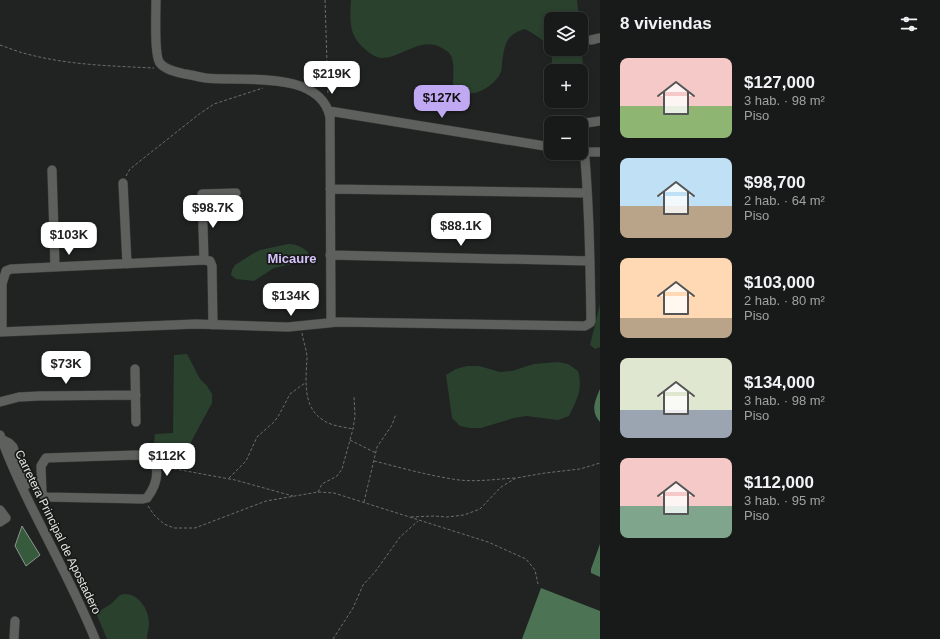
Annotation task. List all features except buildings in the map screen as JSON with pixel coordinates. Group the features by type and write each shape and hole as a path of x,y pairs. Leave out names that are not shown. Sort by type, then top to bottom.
{"street":[{"path":"156,0 157,54 161,64 166,68 180,73 205,78 272,80 294,84 309,90 325,103 330,117 331,322"},
{"path":"329,111 544,146"},
{"path":"588,123 600,121"},
{"path":"588,152 600,152"},
{"path":"213,325 212,266 210,261 204,260 11,269 6,270 2,284 1,332 196,324 213,325 288,328 331,322 585,326 591,321 587,193 584,160"},
{"path":"52,170 55,267"},
{"path":"123,183 127,264"},
{"path":"330,189 587,193"},
{"path":"204,260 202,194 236,193"},
{"path":"330,255 590,261"},
{"path":"135,369 136,422"},
{"path":"0,402 39,396 136,395"},
{"path":"1,437 13,447 23,486 42,485"},
{"name":"Carretera Principal de Apostadero","path":"1,437 11,465 23,486 82,606 95,639"},
{"path":"0,450 11,465"},
{"path":"137,455 150,458 156,465 157,474 155,484 147,498 143,500 46,497 42,494 42,485 43,461 49,457 137,455"},
{"path":"0,510 6,518 0,522"},
{"path":"14,639 15,621"}],"path":[{"path":"325,0 328,96"},
{"path":"0,45 27,54 58,60 105,66 166,68"},
{"path":"123,183 130,169 214,104 268,86"},
{"path":"300,327 307,356 306,382 308,400 314,412 324,421 353,429"},
{"path":"228,478 246,461 257,437 274,422 290,394 306,382"},
{"path":"318,492 322,484 337,476 342,469 353,429 355,416 354,396"},
{"path":"364,503 377,447 392,425 396,414"},
{"path":"350,440 376,453"},
{"path":"374,461 426,474 459,480 475,481 516,478 580,469 600,463"},
{"path":"156,465 228,478 294,496"},
{"path":"409,518 464,515 480,509 501,487 516,478"},
{"path":"143,500 154,515 164,524 174,528 195,528 266,501 318,492 334,493 488,542 526,559 536,570 538,584"},
{"path":"333,639 353,608 363,585 375,572 400,537 419,520"}],"shaded area":[{"path":"351,0 577,0 578,12 544,12 544,41 525,29 510,37 504,50 502,67 497,79 483,90 471,93 460,91 453,84 452,57 442,48 427,44 390,57 376,57 360,45 356,39 351,28"},
{"path":"552,56 582,56 583,64 551,64"},
{"path":"288,244 297,245 304,249 308,252 309,258 305,261 274,268 254,281 236,279 231,275 235,265 254,253 260,250"},
{"path":"600,304 600,347 595,349 590,345"},
{"path":"187,354 200,379 212,394 212,403 191,442 181,455 169,459 159,457 154,443 155,434 173,433 174,355"},
{"path":"558,362 568,364 578,371 580,384 578,394 569,416 558,420 526,416 481,428 460,426 452,418 446,375 456,369 467,366 479,366 500,372 512,371 534,364"},
{"path":"600,389 600,422 595,414 594,406"},
{"path":"600,544 600,577 591,573 591,569"},
{"path":"541,588 600,611 600,639 522,639"},
{"path":"125,594 135,597 145,608 149,618 147,639 107,639 96,613 111,604 120,595"}],"district":[{"name":"Micaure","path":"292,258"}]}
